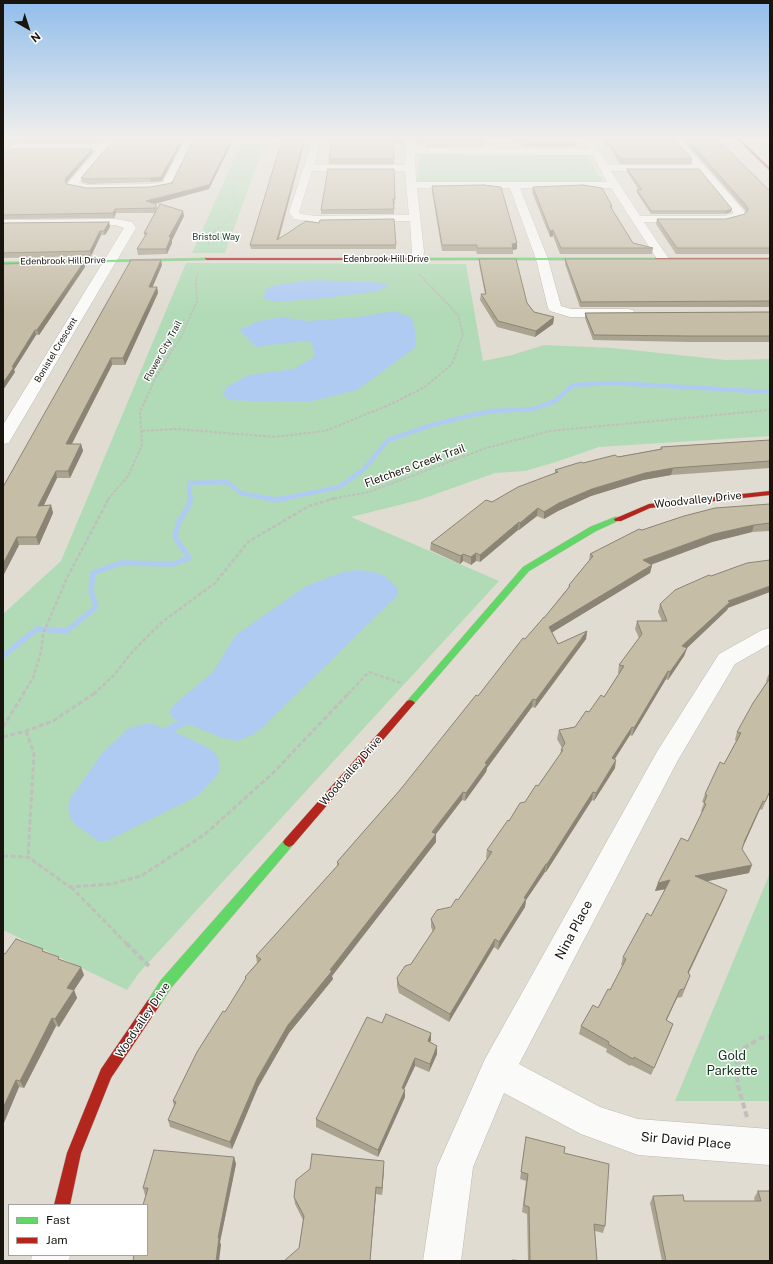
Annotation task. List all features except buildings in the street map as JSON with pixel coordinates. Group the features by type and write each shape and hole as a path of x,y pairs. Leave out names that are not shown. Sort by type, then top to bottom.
{"street":[{"path":"299,196 294,212 298,216 316,219 414,218"},
{"path":"413,196 418,252 417,259"},
{"path":"518,196 542,259 555,308 570,313 643,313"},
{"path":"621,196 663,259"},
{"path":"636,219 725,219 740,215 740,213 725,196"},
{"name":"Bonistel Crescent","path":"3,222 106,222 128,224 130,228 3,439"},
{"name":"Edenbrook Hill Drive","path":"3,263 201,259 770,259"},
{"name":"Woodvalley Drive","path":"62,1204 74,1153 106,1074 166,984 526,569 593,529 649,506 770,493"},
{"name":"Nina Place","path":"442,1261 455,1166 497,1071 667,757 727,659 770,635"},
{"name":"Sir David Place","path":"497,1071 593,1122 638,1137 763,1147"}],"path":[{"name":"Flower City Trail","path":"3,727 34,678 41,652 43,634 66,580 109,498 128,476 142,445 140,412 156,377 181,337 197,301 196,280 201,259 214,232 229,220 236,204 234,196"},
{"path":"142,431 177,429 274,437 325,431 425,387 452,364 463,335 458,315 418,273 413,264 417,259"},
{"name":"Fletchers Creek Trail","path":"3,737 26,731 53,721 90,697 114,675 133,651 162,622 215,583 248,542 309,506 325,500 376,490 406,477 486,448 550,431 770,410"},
{"path":"70,887 112,884 141,876 204,836 272,774 370,672 421,690"},
{"path":"26,731 34,753 28,857"},
{"path":"3,856 28,857 70,887 166,984"},
{"path":"763,1147 738,1086 736,1065 742,1049 761,1038 770,1037"}],"green space":[{"name":"Bristol Way","path":"218,196 246,196 225,253 192,253"},
{"path":"186,263 466,264 483,361 512,355 544,345 613,348 726,360 770,359 770,436 599,447 525,471 495,473 419,500 351,517 499,581 139,973 127,990 3,930 3,614 61,561"},
{"name":"Gold Parkette","path":"770,873 770,1101 675,1101"}],"water":[{"path":"314,280 383,283 389,287 377,291 326,298 275,302 263,298 267,288 281,284"},
{"path":"396,311 412,318 416,334 415,348 357,390 313,401 274,402 230,400 222,395 228,386 249,375 294,369 315,356 311,342 296,342 256,347 239,330 259,321 282,317 307,321 358,317"},
{"path":"356,570 381,574 390,580 398,589 398,595 262,728 252,735 237,741 220,737 173,718 169,711 176,703 213,672 236,635 306,586 343,572"},
{"path":"152,724 180,734 207,747 218,756 220,770 216,777 196,797 107,841 98,841 76,825 70,817 68,808 70,799 103,752 129,728"}],"waterway":[{"path":"281,499 339,487 364,469 388,440 432,425 468,416 492,411 533,409 555,401 573,385 614,383 770,392"},
{"path":"190,499 189,483 227,482 241,493 276,500 281,499"},
{"path":"281,499 286,498"},
{"path":"3,656 37,629 67,631 96,607 91,591 93,573 121,563 173,564 189,558 175,537 178,524 190,503 190,499"},
{"path":"169,730 183,722"}],"traffic: fast":[{"path":"3,263 207,259"},
{"path":"422,259 657,259"},
{"path":"410,703 526,569 593,529 618,519"},
{"path":"153,1004 166,984 289,842"}],"traffic: jam":[{"path":"207,259 422,259"},
{"path":"657,259 770,259"},
{"path":"618,519 649,506 770,493"},
{"path":"289,842 410,703"},
{"path":"62,1204 74,1153 106,1074 153,1004"}]}
